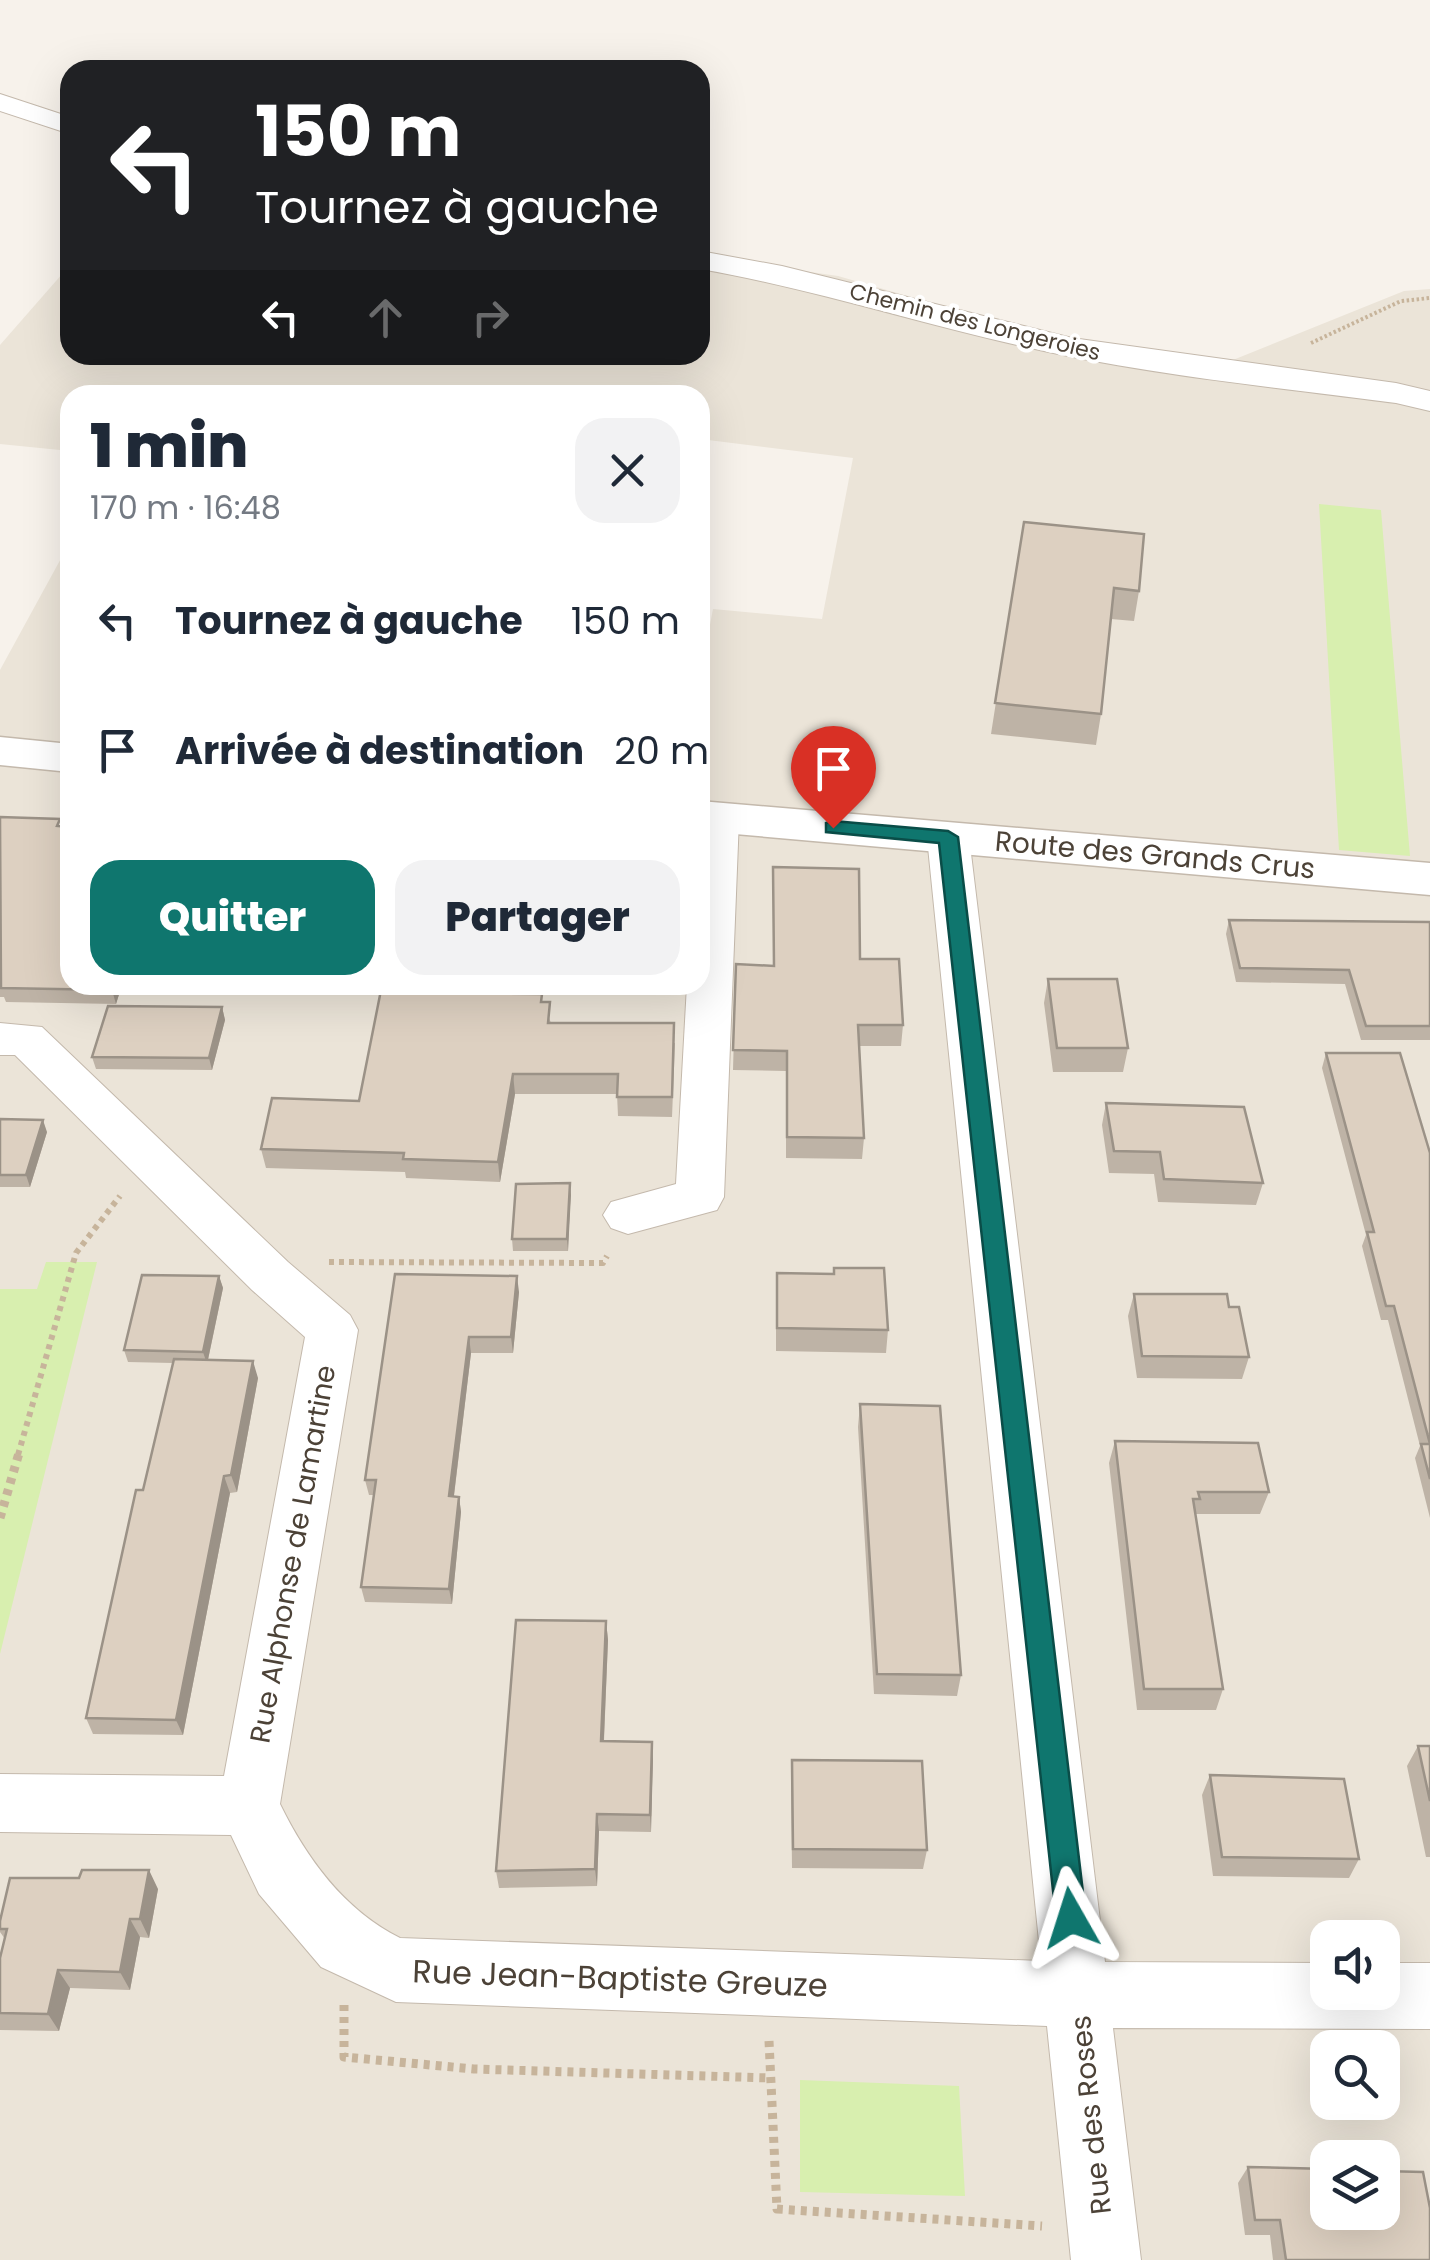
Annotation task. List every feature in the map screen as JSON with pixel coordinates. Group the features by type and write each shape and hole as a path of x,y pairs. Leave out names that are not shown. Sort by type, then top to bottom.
{"street":[{"path":"0,102 60,123"},
{"name":"Chemin des Longeroies","path":"710,262 800,278 1025,338 1112,355 1396,392 1430,401"},
{"path":"0,751 60,757"},
{"name":"Route des Grands Crus","path":"710,817 1430,879"},
{"name":"Rue des Roses","path":"948,837 1080,1996 1104,2245"},
{"path":"628,1214 700,1197 704,995"},
{"name":"Rue Alphonse de Lamartine","path":"0,1039 26,1039 270,1276 332,1330 248,1806"},
{"path":"0,1804 248,1806"},
{"name":"Rue Jean-Baptiste Greuze","path":"248,1806 281,1872 344,1944 396,1970 1080,1996 1430,1996"}],"path":[{"path":"1259,376 1267,365 1358,318 1401,302 1430,298"},
{"path":"0,1518 76,1252 149,1159"},
{"path":"270,1276 315,1262 603,1263 628,1214"},
{"path":"344,1944 344,2056 474,2069 771,2078"},
{"path":"767,1984 777,2208 1104,2245"}],"shaded area":[{"path":"710,257 838,276 1050,337 1223,364 1404,291 1430,289 1430,2260 0,2260 0,670 60,560 60,995 710,995 713,609 822,619 853,458 710,440 710,385 60,385 60,450 0,444 0,345 60,276 60,365 710,365"}],"green space":[{"path":"1319,504 1381,510 1410,856 1339,850"},
{"path":"46,1262 97,1262 0,1654 0,1289 37,1289"},
{"path":"800,2080 959,2086 965,2196 800,2192"}],"building":[{"path":"1024,522 1144,534 1139,591 1114,588 1101,714 995,703"},
{"path":"0,817 60,819 60,989 1,988"},
{"path":"773,867 859,869 860,959 899,959 903,1025 858,1025 864,1138 787,1137 787,1051 733,1050 736,964 774,966"},
{"path":"1229,920 1430,922 1430,1026 1366,1026 1349,970 1240,968"},
{"path":"1048,979 1117,979 1128,1048 1057,1048"},
{"path":"380,995 542,995 541,1002 550,1002 548,1023 674,1023 672,1097 617,1097 618,1074 513,1074 498,1162 403,1159 404,1153 261,1149 272,1098 359,1101"},
{"path":"108,1006 222,1007 209,1058 92,1057"},
{"path":"1326,1053 1400,1053 1430,1153 1430,1444 1394,1306 1386,1306 1367,1232 1374,1232"},
{"path":"1106,1103 1244,1107 1263,1183 1164,1179 1160,1152 1114,1151"},
{"path":"0,1119 43,1120 26,1175 0,1175"},
{"path":"570,1183 567,1239 512,1239 516,1184"},
{"path":"834,1268 884,1268 888,1330 777,1328 777,1273 834,1274"},
{"path":"395,1274 517,1276 511,1337 469,1337 449,1496 459,1497 449,1589 361,1587 376,1480 365,1480"},
{"path":"142,1275 219,1276 203,1352 124,1350"},
{"path":"1134,1294 1227,1294 1229,1307 1239,1307 1249,1357 1142,1356"},
{"path":"174,1359 253,1361 231,1475 224,1476 176,1720 86,1718 136,1490 143,1490"},
{"path":"860,1404 940,1406 961,1675 877,1674"},
{"path":"1115,1441 1258,1443 1269,1492 1198,1492 1200,1499 1193,1499 1223,1689 1144,1689"},
{"path":"1421,1444 1430,1444 1430,1479"},
{"path":"516,1620 606,1621 601,1741 652,1742 650,1815 597,1814 595,1869 496,1871"},
{"path":"1418,1746 1430,1746 1430,1801"},
{"path":"792,1760 922,1761 927,1850 793,1849"},
{"path":"1210,1775 1344,1779 1359,1859 1222,1857"},
{"path":"82,1870 149,1870 140,1919 130,1919 120,1972 58,1970 48,2014 0,2013 0,1958 7,1929 0,1929 0,1921 10,1878 79,1878"},
{"path":"1248,2167 1310,2169 1310,2230 1400,2230 1400,2171 1423,2172 1430,2208 1430,2260 1286,2260 1280,2220 1255,2220"}],"route":[{"path":"833,828 948,837 1071,1918"}]}
